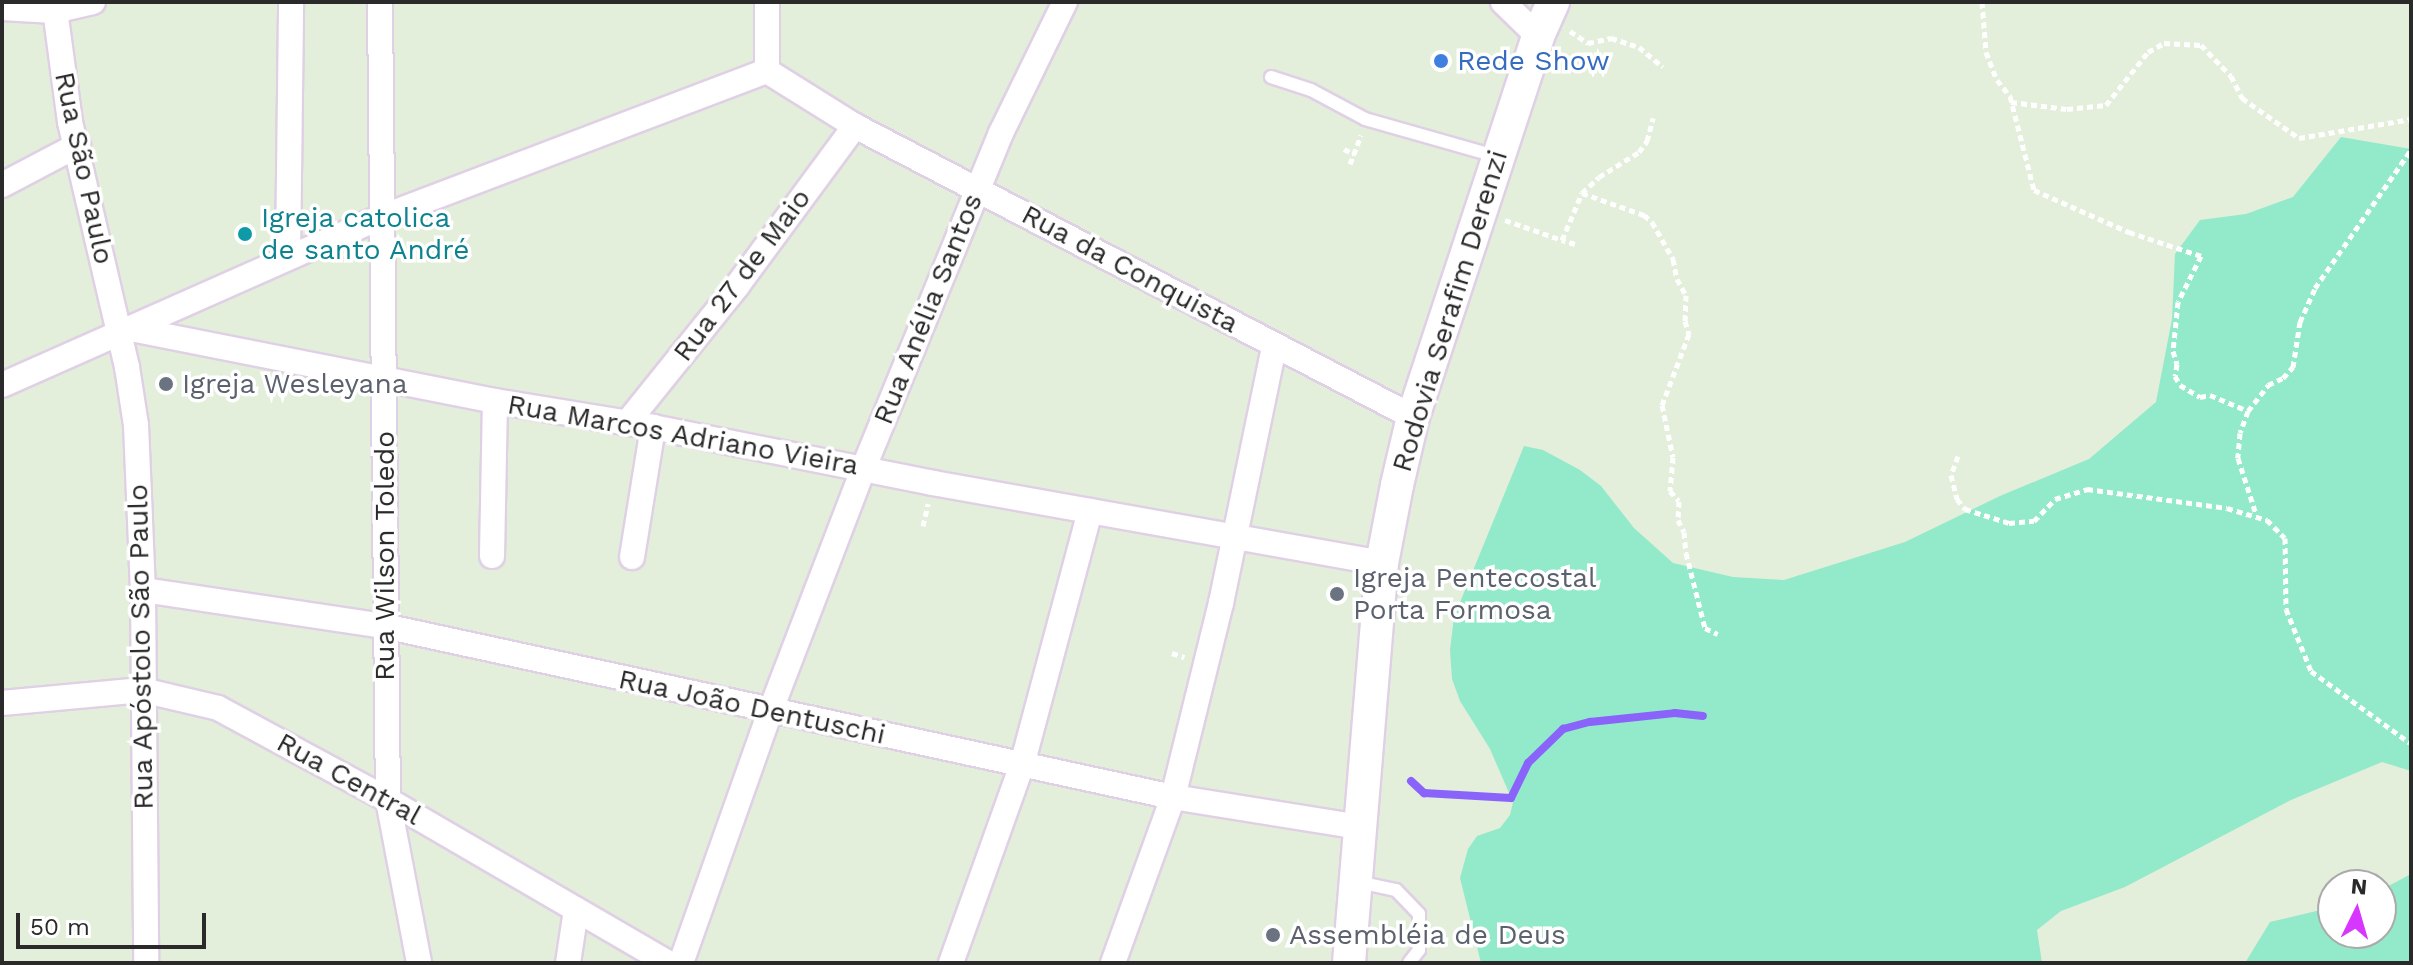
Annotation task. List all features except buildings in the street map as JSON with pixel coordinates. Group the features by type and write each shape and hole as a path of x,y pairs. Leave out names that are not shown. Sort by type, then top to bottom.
{"main road":[{"name":"Rodovia Serafim Derenzi","path":"1349,963 1382,563 1413,417 1547,17"}],"street":[{"path":"2,8 93,2"},
{"path":"288,257 291,2"},
{"name":"Rua Wilson Toledo","path":"380,2 388,800 419,963"},
{"path":"2,385 382,217 767,71 767,2"},
{"name":"Rua Anélia Santos","path":"681,963 770,712 864,467 978,187 1065,2"},
{"path":"1503,2 1547,17"},
{"name":"Rua São Paulo","path":"54,6 70,122 126,331"},
{"name":"Rua da Conquista","path":"767,71 855,126 978,187 1413,417"},
{"name":"Rua 27 de Maio","path":"627,423 737,286 855,126"},
{"path":"2,185 78,145"},
{"name":"Rua Marcos Adriano Vieira","path":"126,331 495,401 653,427 1234,539 1382,563"},
{"name":"Rua Apóstolo São Paulo","path":"126,331 136,425 143,590 146,963"},
{"path":"1113,963 1173,797 1234,539 1274,346"},
{"path":"492,556 495,401"},
{"path":"632,557 653,427"},
{"path":"951,963 1022,765 1090,511"},
{"name":"Rua João Dentuschi","path":"143,590 384,626 1173,797 1360,827"},
{"name":"Rua Central","path":"2,703 142,690 198,701 235,715 668,963"},
{"path":"568,963 576,910"}],"lane":[{"path":"1271,77 1311,90 1365,119 1498,157"},
{"path":"1356,881 1396,890 1419,914 1419,950 1409,963"}],"path":[{"path":"1982,2 1986,52 1997,80 2011,102 2034,190 2101,221 2201,256 2197,269 2182,289 2174,317 2175,376 2180,385 2200,397 2210,395 2248,411"},
{"path":"1547,17 1588,43 1611,38 1639,47 1663,67"},
{"path":"2011,102 2067,109 2106,105 2148,52 2164,43 2201,45 2231,76 2242,98 2299,138 2411,119"},
{"path":"1562,240 1582,193 1599,177 1639,152 1647,141 1653,118"},
{"path":"1350,164 1365,119"},
{"path":"1344,149 1354,154"},
{"path":"2256,515 2238,458 2240,433 2248,411 2268,385 2283,378 2293,367 2300,322 2315,288 2411,150"},
{"path":"1582,193 1644,215 1652,222 1673,259 1677,279 1686,295 1685,321 1689,334 1662,405 1673,457 1670,491 1679,501 1678,520 1705,628 1718,634"},
{"path":"1481,213 1575,244"},
{"path":"1958,456 1951,475 1957,499 1965,509 2009,523 2034,521 2055,499 2087,489 2256,515 2267,520 2285,538 2286,609 2311,671 2410,743"}],"green space":[{"path":"2341,137 2411,149 2411,771 2382,762 2291,800 2125,887 2061,911 2037,930 2042,963 1481,963 1460,878 1468,849 1477,836 1500,828 1510,815 1513,802 1490,749 1460,701 1452,679 1450,650 1454,617 1524,446 1543,450 1580,470 1601,486 1634,528 1673,563 1733,577 1784,580 1905,542 2000,496 2089,459 2156,402 2172,319 2175,254 2200,220 2246,214 2293,197"},
{"path":"2411,874 2411,963 2245,963 2270,922 2317,911 2317,949 2397,949 2397,881"}],"waterway":[{"path":"1411,781 1424,793 1511,798 1528,763 1563,729 1590,722 1675,713 1703,716"}],"place":[{"name":"Rede Show","path":"1441,61"},
{"name":"Igreja catolica de santo André","path":"245,234"},
{"name":"Igreja Wesleyana","path":"166,384"},
{"name":"Igreja Pentecostal Porta Formosa","path":"1337,594"},
{"name":"Assembléia de Deus","path":"1273,935"}]}
